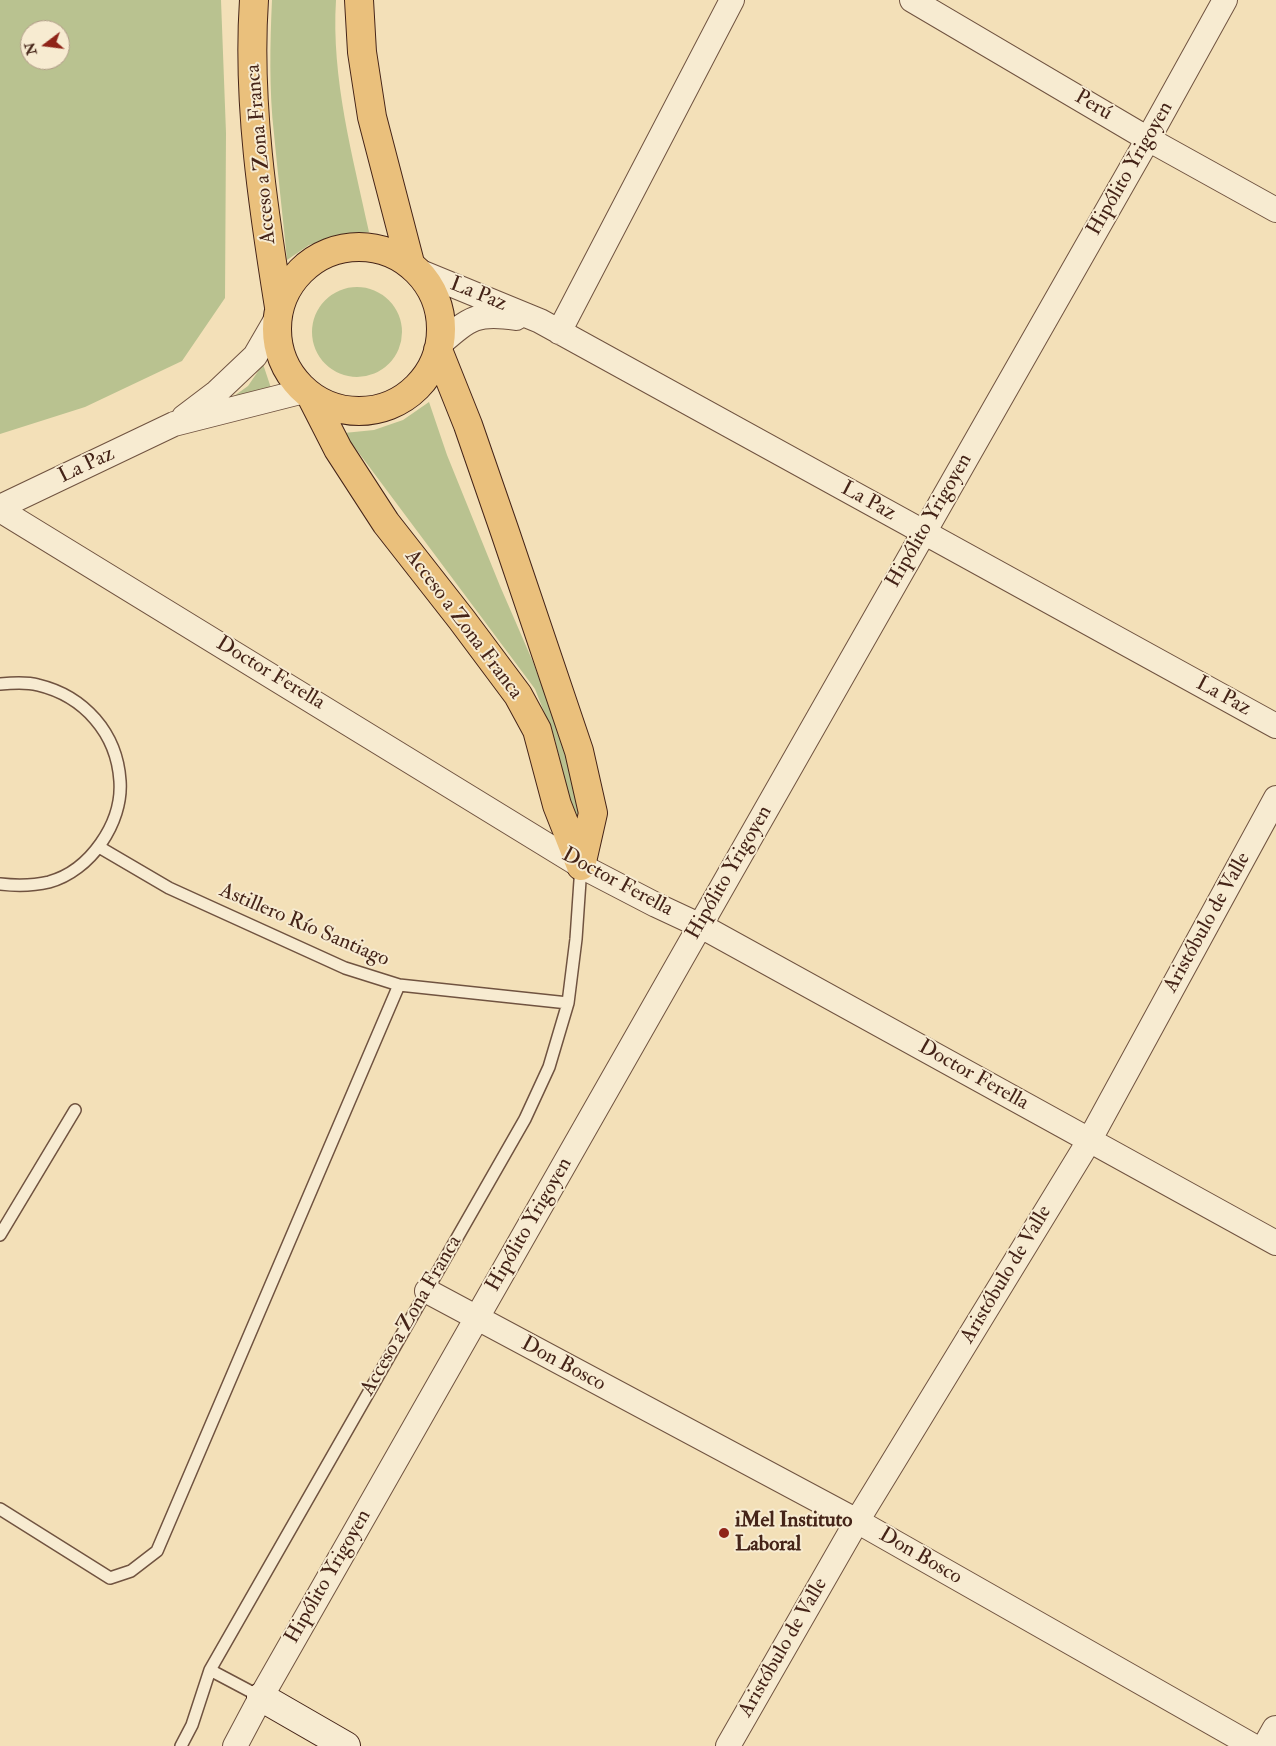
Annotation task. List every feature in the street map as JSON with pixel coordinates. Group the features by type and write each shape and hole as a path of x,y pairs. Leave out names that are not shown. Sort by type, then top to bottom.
{"main road":[{"name":"Acceso a Zona Franca","path":"254,0 253,56 261,179 278,313"},
{"path":"359,0 362,52 372,117 413,267"},
{"path":"359,246 386,250 413,267 432,291 439,308 441,326 440,347 431,369 414,391 392,406 365,412 337,409 308,395 294,381 281,358 276,333 278,313 290,282 308,262 332,250 359,246"},
{"name":"Acceso a Zona Franca","path":"440,347 579,751 593,813 581,866"},
{"name":"Acceso a Zona Franca","path":"308,395 338,449 386,523 518,694 536,730 557,805 581,866"},
{"path":"261,1697 346,1746"},
{"path":"1267,1746 1276,1730"}],"street":[{"path":"550,326 732,0"},
{"name":"Perú","path":"912,0 1148,139 1276,210"},
{"name":"Hipólito Yrigoyen","path":"235,1746 261,1697 1148,139 1225,0"},
{"name":"La Paz","path":"413,267 550,326 1276,726"},
{"name":"La Paz","path":"0,508 174,424 236,376 255,356 278,313"},
{"name":"La Paz","path":"440,347 473,318 495,315 550,326"},
{"name":"La Paz","path":"174,424 308,395"},
{"name":"Doctor Ferella","path":"0,508 581,866 701,926 1276,1243"},
{"name":"Aristóbulo de Valle","path":"728,1746 857,1522 1089,1141 1276,798"},
{"name":"Don Bosco","path":"426,1291 857,1522 1253,1746"}],"lane":[{"path":"0,684 36,684 69,696 95,718 114,748 120,782 116,816 99,847 77,868 50,882 20,887 0,884"},
{"name":"Astillero Río Santiago","path":"99,847 169,888 345,968 399,985 568,1003"},
{"name":"Acceso a Zona Franca","path":"182,1746 192,1725 210,1670 525,1119 549,1067 568,1003 576,939 581,866"},
{"path":"0,1509 110,1578 131,1571 157,1551 399,985"},
{"path":"0,1234 75,1110"},
{"path":"210,1670 261,1697"}],"green space":[{"path":"0,0 221,0 226,133 225,298 182,361 85,407 0,434"},
{"path":"272,0 336,0 335,29 340,88 350,146 369,232 345,235 309,245 287,260 271,101 270,50"},
{"path":"357,287 374,290 389,300 399,315 402,332 399,349 389,364 374,374 357,377 340,374 325,364 315,349 312,332 315,315 325,300 340,290"},
{"path":"263,364 272,391 220,406 248,386"},
{"path":"429,402 447,455 533,662 562,741 580,800 578,832 555,740 535,689 344,433 374,430 403,420"}],"place":[{"name":"iMel Instituto Laboral","path":"724,1533"}]}
